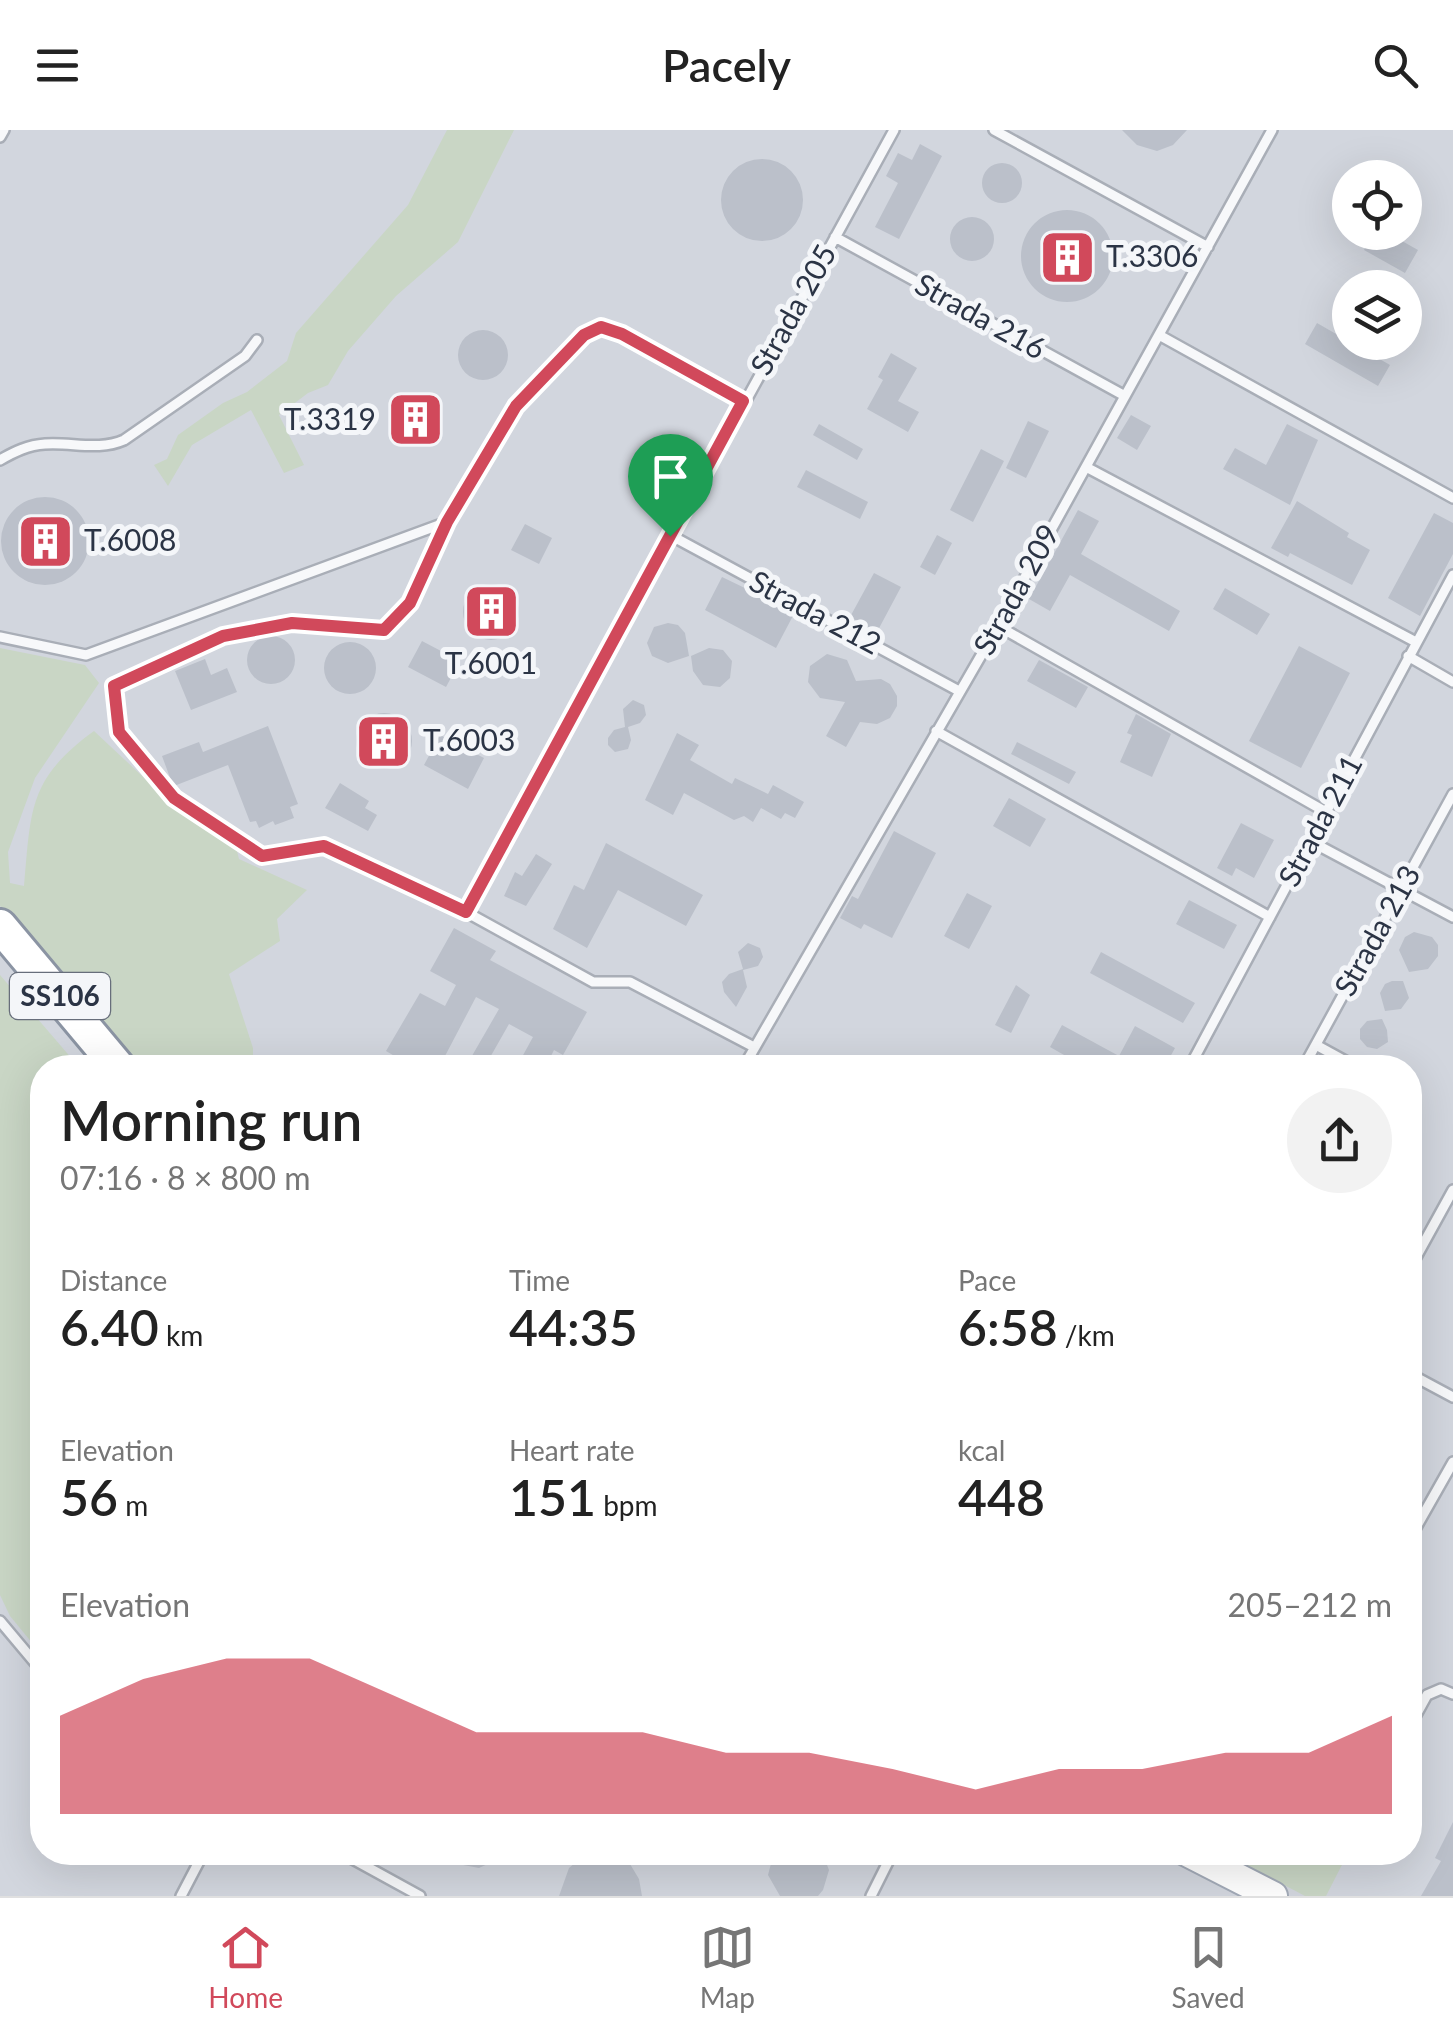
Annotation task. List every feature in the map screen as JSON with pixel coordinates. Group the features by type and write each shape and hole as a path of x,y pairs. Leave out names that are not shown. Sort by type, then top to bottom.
{"highway":[{"name":"SS106","path":"0,926 108,1055"},
{"name":"SS106","path":"0,957 81,1055"}],"main road":[{"path":"1212,1865 1273,1896"}],"lane":[{"path":"0,137 4,130"},
{"name":"Strada 205","path":"466,912 894,130"},
{"path":"994,130 1208,247"},
{"name":"Strada 209","path":"750,1055 998,626 1272,130"},
{"name":"Strada 216","path":"835,237 1125,396"},
{"path":"743,401 622,334 601,327 584,335 516,406 447,522 410,603 384,630 292,623 223,636 114,686 119,732 174,798 262,856 324,846 466,912 593,982 630,982 754,1047"},
{"path":"1159,336 1453,498"},
{"path":"0,460 41,444 110,446 124,440 245,356 258,340"},
{"path":"1086,467 1416,642"},
{"path":"0,637 86,655 447,522"},
{"name":"Strada 212","path":"670,536 959,691"},
{"name":"Strada 211","path":"1197,1055 1453,576"},
{"path":"998,626 1326,812"},
{"path":"1408,656 1453,682"},
{"path":"936,732 1270,917"},
{"name":"Strada 213","path":"1310,1055 1453,794"},
{"path":"1310,841 1453,917"},
{"path":"1316,1045 1334,1055"},
{"path":"1422,1246 1453,1190"},
{"path":"1422,1380 1453,1397"},
{"path":"1422,1517 1453,1462"},
{"path":"0,1621 30,1657"},
{"path":"1422,1705 1428,1695 1441,1689 1453,1694"},
{"path":"181,1896 197,1865"},
{"path":"364,1865 420,1896"},
{"path":"871,1896 886,1865"}],"shaded area":[{"path":"0,130 1453,130 1453,1896 0,1896"}],"green space":[{"path":"447,130 514,130 458,242 396,296 348,351 328,385 308,393 279,415 304,465 284,473 251,410 192,445 168,486 154,465 167,459 178,435 223,403 247,392 287,361 296,333 408,205"},
{"path":"0,648 85,665 99,683 35,778 8,852 10,883 24,886 32,816 45,781 72,748 94,731 171,803 236,847 239,859 307,890 277,919 280,941 229,974 253,1055 127,1055 0,906"},
{"path":"0,975 69,1055 30,1055 30,1640 10,1616 0,1595"},
{"path":"1247,1865 1342,1865 1326,1896 1305,1896"}],"building":[{"path":"1122,130 1187,130 1173,145 1157,151 1137,145"},
{"path":"920,144 942,156 899,239 875,227 898,183 886,176 898,153 912,160"},
{"path":"754,159 770,159 796,177 803,200 800,216 791,229 770,241 754,241 728,223 721,208 721,192 739,166"},
{"path":"1002,163 1016,169 1022,183 1016,197 1002,203 988,197 982,183 988,169"},
{"name":"T.3306","path":"1067,210 1085,213 1100,223 1110,238 1110,274 1100,289 1085,299 1067,302 1049,299 1034,289 1024,274 1021,256 1024,238 1034,223 1049,213"},
{"path":"972,217 988,223 994,239 988,255 972,261 956,255 950,239 956,223"},
{"path":"1364,250 1418,250 1407,270"},
{"path":"1317,323 1332,332 1332,360 1305,344"},
{"path":"483,330 501,337 508,355 501,373 483,380 465,373 458,355 465,337"},
{"path":"891,353 917,368 898,401 919,412 908,432 867,409 883,380 878,377"},
{"path":"1333,360 1381,360 1390,365 1378,386"},
{"name":"T.3319","path":"415,393 433,400 440,418 433,436 415,443 397,436 390,418 397,400"},
{"path":"1131,415 1151,426 1137,450 1117,438"},
{"path":"1028,421 1049,431 1026,478 1006,468"},
{"path":"819,424 863,449 857,460 813,435"},
{"path":"1287,424 1318,440 1290,505 1223,469 1235,448 1266,465"},
{"path":"981,449 1004,461 973,522 950,510"},
{"path":"806,470 868,502 860,519 797,487"},
{"name":"T.6008","path":"45,497 76,510 89,541 76,572 45,585 14,572 1,541 14,510"},
{"path":"1297,501 1370,550 1352,585 1290,553 1288,557 1271,548"},
{"path":"1078,510 1099,521 1081,554 1180,611 1169,631 1070,575 1050,611 1029,599"},
{"path":"1434,513 1453,523 1453,554 1420,616 1388,598"},
{"path":"525,524 552,538 539,564 511,550"},
{"path":"937,535 952,543 935,575 920,567"},
{"path":"874,573 901,587 877,632 850,617"},
{"path":"722,577 795,612 776,648 705,610"},
{"name":"T.6001","path":"491,584 511,592 519,612 511,632 491,640 471,632 463,612 471,592"},
{"path":"1225,588 1270,614 1257,635 1213,609"},
{"path":"678,625 685,633 689,656 668,663 652,656 647,643 654,627"},
{"path":"271,636 288,643 295,660 288,677 271,684 254,677 247,660 254,643"},
{"path":"422,641 460,661 446,687 408,667"},
{"path":"350,642 369,649 376,668 369,687 350,694 331,687 324,668 331,649"},
{"path":"1299,646 1350,673 1301,768 1249,741"},
{"path":"709,648 723,650 732,661 730,678 720,687 703,685 693,671 691,656"},
{"path":"827,654 847,660 856,681 881,679 890,684 897,696 897,706 890,718 877,724 860,722 846,747 826,736 845,702 820,698 808,682 810,666"},
{"path":"205,659 211,675 227,668 237,692 191,710 175,671"},
{"path":"1039,660 1088,687 1076,708 1027,681"},
{"path":"633,700 644,705 646,715 640,723 628,727 628,749 615,752 608,745 608,738 614,730 625,727 623,709"},
{"name":"T.6003","path":"384,713 404,721 412,741 404,761 384,769 364,761 356,741 364,721"},
{"path":"1136,714 1171,734 1152,777 1120,762"},
{"path":"268,726 298,804 290,807 294,818 259,828 256,821 250,822 228,765 174,786 172,783 162,756 199,742 203,752"},
{"path":"677,733 699,745 690,760 732,784 735,778 768,794 773,785 804,802 795,818 785,813 781,819 761,808 753,822 744,816 734,820 684,793 673,815 645,800"},
{"path":"440,735 484,758 468,789 424,765"},
{"path":"1017,742 1076,772 1069,784 1011,754"},
{"path":"340,783 369,801 365,808 377,815 368,831 325,808"},
{"path":"1009,798 1046,819 1030,847 993,826"},
{"path":"1241,823 1274,840 1254,878 1236,868 1232,876 1217,868"},
{"path":"894,831 936,853 892,938 864,924 861,929 840,918 852,896 858,899"},
{"path":"606,843 703,895 686,926 618,890 587,948 553,929 574,885 584,890"},
{"path":"536,854 552,864 526,906 504,896 515,872 522,876"},
{"path":"967,893 992,906 969,949 944,936"},
{"path":"1189,900 1237,925 1224,949 1176,924"},
{"path":"454,928 496,951 490,960 587,1012 563,1055 554,1050 552,1055 523,1055 533,1037 509,1024 491,1055 472,1055 499,1009 476,997 446,1055 393,1055 386,1051 420,993 445,1006 456,985 430,971"},
{"path":"1414,932 1432,937 1438,945 1438,956 1428,969 1409,972 1399,950 1405,937"},
{"path":"748,943 760,948 763,957 758,966 743,970 747,987 736,1007 724,992 722,982 729,974 743,969 738,952"},
{"path":"1101,952 1195,1003 1183,1023 1090,973"},
{"path":"1392,981 1403,981 1409,998 1401,1009 1385,1011 1380,993"},
{"path":"1016,985 1030,995 1011,1033 995,1025"},
{"path":"1382,1019 1388,1042 1377,1049 1367,1047 1360,1039 1360,1029 1367,1021"},
{"path":"1062,1025 1117,1055 1064,1055 1050,1047"},
{"path":"1135,1026 1175,1048 1171,1055 1120,1055"},
{"path":"1453,1822 1453,1896 1421,1896 1441,1861 1435,1858"},
{"path":"631,1865 639,1879 642,1896 559,1896 569,1868"},
{"path":"771,1865 827,1865 829,1870 818,1896 780,1896 768,1875"}],"place":[{"name":"T.3306","path":"1067,257"},
{"name":"T.3319","path":"415,420"},
{"name":"T.6008","path":"45,541"},
{"name":"T.6001","path":"491,612"},
{"name":"T.6003","path":"384,741"}],"route":[{"path":"601,327 622,334 743,401 670,536 466,912 324,846 262,856 174,798 119,732 114,686 223,636 292,623 384,630 410,603 447,522 516,406 584,335 601,327"}]}
